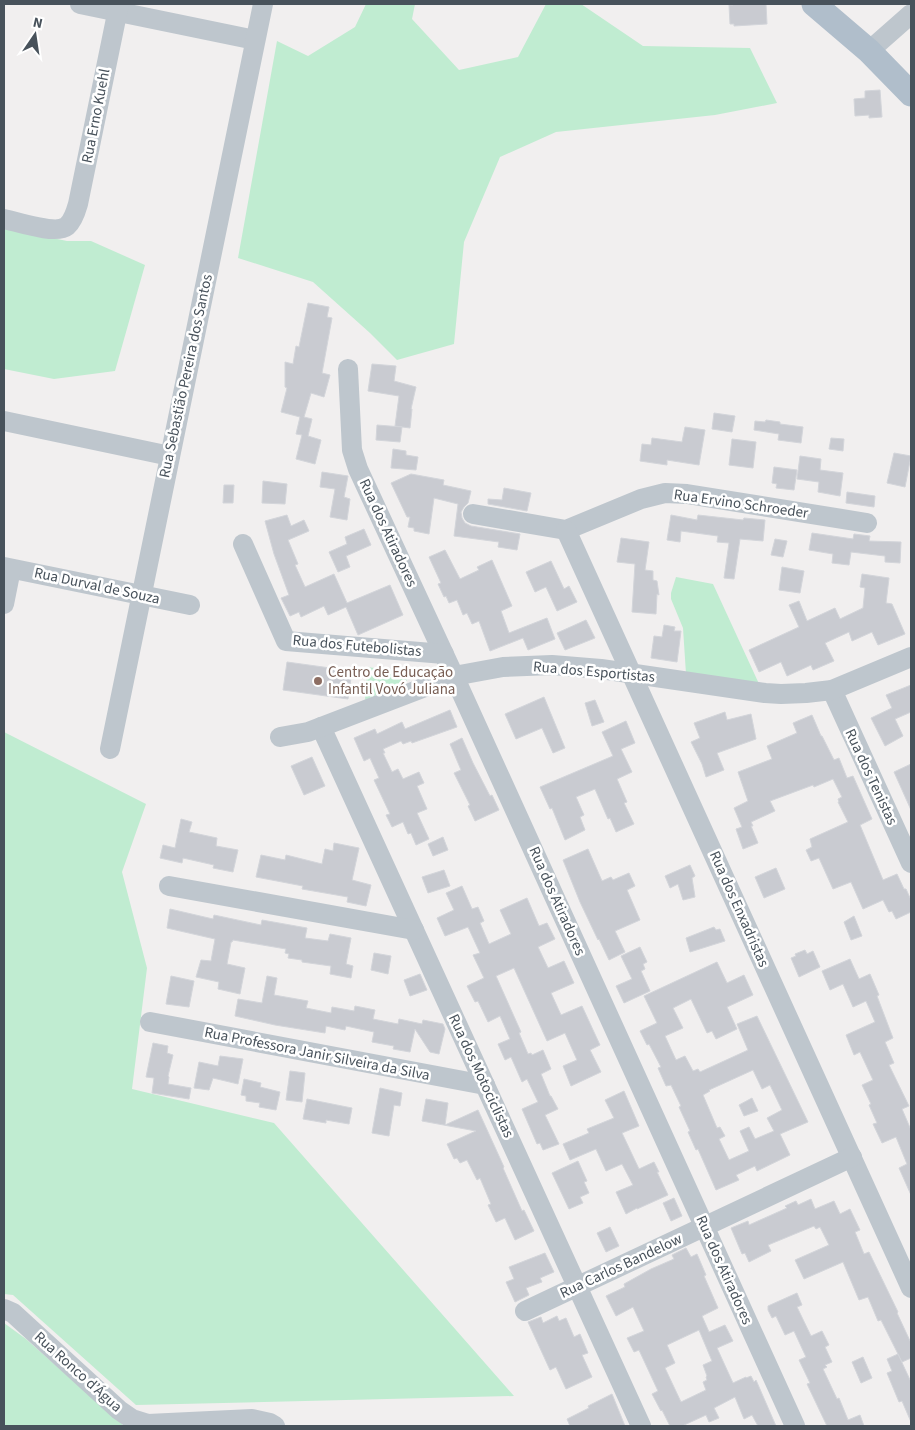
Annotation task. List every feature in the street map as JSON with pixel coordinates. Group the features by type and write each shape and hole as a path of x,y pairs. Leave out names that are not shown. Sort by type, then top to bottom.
{"main road":[{"path":"814,4 869,51 911,94"}],"street":[{"path":"80,4 118,8 255,40"},
{"name":"Rua Sebastião Pereira dos Santos","path":"110,749 262,4"},
{"name":"Rua Erno Kuehl","path":"4,220 51,230 60,229 68,225 74,216 118,8"},
{"path":"869,51 911,14"},
{"name":"Rua dos Atiradores","path":"348,368 352,450 358,469 795,1426"},
{"path":"4,421 170,456"},
{"name":"Rua Ervino Schroeder","path":"566,530 641,499 665,493 687,494 867,523"},
{"path":"473,514 566,530"},
{"name":"Rua dos Enxadristas","path":"566,530 911,1288"},
{"name":"Rua dos Futebolistas","path":"243,544 286,642 444,654"},
{"path":"4,604 8,568"},
{"name":"Rua Durval de Souza","path":"8,568 190,606"},
{"name":"Rua dos Esportistas","path":"280,737 308,732 454,676 496,668 532,665 572,667 631,673 773,693 806,693 832,690 911,657"},
{"name":"Rua dos Tenistas","path":"832,690 911,864"},
{"name":"Rua dos Motociclistas","path":"321,727 641,1426"},
{"path":"169,886 414,930"},
{"name":"Rua Professora Janir Silveira da Silva","path":"150,1022 484,1085"},
{"name":"Rua Carlos Bandelow","path":"525,1310 852,1157"},
{"name":"Rua Ronco d’Água","path":"4,1308 13,1313 119,1410 132,1419 148,1424 252,1419 275,1426"}],"green space":[{"path":"366,4 415,4 412,19 459,70 518,57 546,4 581,4 643,46 750,48 777,103 715,115 556,132 500,157 464,242 454,344 397,360 313,282 238,258 277,41 308,56 355,27"},
{"path":"4,228 67,241 91,241 145,265 115,371 54,379 4,369"},
{"path":"676,577 713,584 760,686 686,674 683,628 671,599"},
{"path":"367,667 405,672 408,678 406,682 365,700"},
{"path":"4,732 146,804 122,872 147,968 132,1089 274,1123 514,1396 136,1405 13,1295 4,1294"},
{"path":"4,1323 26,1339 124,1426 4,1426"}],"building":[{"path":"766,4 767,24 734,26 734,24 730,24 729,5"},
{"path":"880,90 882,117 869,118 869,115 855,116 854,99 865,98 865,91"},
{"path":"308,303 329,307 327,317 332,318 322,373 330,375 324,397 311,393 304,417 312,419 308,436 321,440 315,464 296,459 302,435 296,434 300,417 281,412 287,388 285,387 285,362 293,364 296,346 299,347"},
{"path":"372,364 396,366 394,381 416,387 411,409 410,428 395,426 399,396 368,391"},
{"path":"714,413 735,416 732,432 712,429"},
{"path":"766,420 803,427 801,443 778,440 779,434 754,430 755,421 765,422"},
{"path":"377,425 402,427 400,442 376,440"},
{"path":"685,427 705,430 699,465 667,460 667,465 640,461 642,444 651,445 652,438 682,442"},
{"path":"831,438 844,439 843,451 829,449"},
{"path":"732,439 756,442 753,468 729,465"},
{"path":"393,449 406,451 406,455 418,457 416,470 391,468"},
{"path":"894,453 911,456 905,487 887,483"},
{"path":"800,456 821,459 820,470 843,473 840,496 818,492 819,482 797,479"},
{"path":"774,467 797,470 794,490 776,488 777,484 772,483"},
{"path":"322,472 348,476 344,497 350,499 347,520 330,517 335,489 320,487"},
{"path":"411,474 444,480 443,485 471,491 468,503 461,512 465,523 471,526 520,534 517,550 498,547 499,542 454,536 458,504 434,498 429,534 414,531 414,528 408,527 410,517 407,517 391,483"},
{"path":"263,481 287,484 285,504 262,503"},
{"path":"224,485 234,485 233,503 223,503"},
{"path":"504,488 531,493 527,511 488,504 488,499 502,500"},
{"path":"847,492 875,496 874,507 846,503"},
{"path":"287,515 291,526 304,520 309,531 288,540 298,564 295,565 305,587 334,574 347,603 390,585 403,615 358,635 346,607 328,615 324,606 301,617 299,612 290,616 281,598 289,595 274,554 265,521"},
{"path":"671,515 697,520 698,515 743,520 744,518 765,520 763,541 740,539 734,579 724,578 729,543 717,542 718,536 681,531 680,542 667,540"},
{"path":"364,529 371,545 346,556 350,567 338,572 329,552 347,544 345,537"},
{"path":"812,533 853,539 854,534 870,536 869,541 901,542 900,563 885,562 885,556 851,552 849,565 832,563 833,554 809,550"},
{"path":"621,538 649,542 645,570 653,571 653,580 657,581 659,595 657,594 656,614 632,612 635,564 617,562"},
{"path":"775,539 787,541 783,557 771,555"},
{"path":"445,550 460,579 479,570 477,567 492,560 512,606 501,611 509,633 547,618 555,639 528,650 523,638 490,651 479,621 472,624 467,613 463,615 457,600 449,603 438,584 441,583 429,557"},
{"path":"551,561 564,589 569,586 577,602 557,611 546,587 535,592 526,572"},
{"path":"782,567 804,571 800,593 779,590"},
{"path":"862,574 889,578 886,603 892,604 905,634 878,645 872,632 852,641 849,632 825,643 834,661 813,670 811,665 787,676 781,662 759,672 749,650 799,627 789,605 799,601 807,621 835,608 840,619 863,608 865,588 860,587"},
{"path":"586,620 595,638 565,650 557,633"},
{"path":"664,625 675,627 674,631 681,631 677,662 651,658 654,636 662,637"},
{"name":"Centro de Educação Infantil Vovó Juliana","path":"287,662 352,671 348,699 283,690"},
{"path":"911,685 911,712 895,719 903,736 885,746 871,718 892,708 886,695"},
{"path":"544,697 565,748 553,753 542,728 516,739 505,714"},
{"path":"595,700 604,722 592,726 585,703"},
{"path":"450,710 457,727 412,743 411,741 403,744 401,741 383,749 392,772 398,769 403,779 419,772 424,783 417,786 427,809 417,813 429,839 416,845 411,833 408,834 403,822 392,827 386,815 390,814 374,780 379,778 370,758 364,761 354,738 375,729 377,734 402,722 405,729"},
{"path":"725,712 727,720 751,714 756,739 717,753 724,770 706,777 691,742 700,738 694,723"},
{"path":"812,715 834,760 839,758 847,778 853,776 872,819 860,825 883,880 897,874 911,900 911,912 896,919 892,911 889,912 883,900 863,909 851,882 833,889 819,858 811,861 806,850 812,847 810,839 848,822 838,802 838,799 842,797 833,779 770,801 775,811 751,822 758,843 743,849 736,829 742,827 734,808 748,801 738,772 772,759 767,746 797,733 793,723"},
{"path":"626,721 635,743 621,749 632,772 617,779 627,802 624,803 634,824 616,832 595,789 576,797 584,815 580,817 585,830 565,840 552,808 550,809 540,787 613,756 602,732"},
{"path":"462,738 473,763 499,810 475,821 468,806 470,805 454,773 461,770 450,744"},
{"path":"312,757 325,786 304,795 291,766"},
{"path":"911,764 911,810 894,772"},
{"path":"181,819 192,822 189,832 217,838 216,846 238,850 233,872 213,868 214,865 183,858 182,863 160,858 163,845 175,848"},
{"path":"443,837 448,850 433,856 428,844"},
{"path":"334,843 359,848 352,880 371,885 366,906 347,902 348,897 302,889 303,886 256,877 261,855 285,860 286,855 322,864 325,849 333,851"},
{"path":"588,849 602,881 611,877 613,880 629,873 635,886 627,890 640,920 615,931 625,952 609,960 580,902 563,860"},
{"path":"690,865 695,876 692,878 695,897 683,900 678,884 670,888 665,876"},
{"path":"776,868 785,889 764,898 755,877"},
{"path":"444,870 450,886 428,893 422,877"},
{"path":"462,886 472,909 478,907 484,921 480,923 489,944 511,934 500,910 527,898 539,926 547,923 555,939 538,947 548,968 564,961 574,983 551,993 561,1015 582,1006 600,1045 590,1050 601,1072 571,1086 563,1066 577,1060 565,1033 547,1041 514,968 496,976 521,1032 519,1033 528,1054 531,1053 532,1055 543,1050 551,1069 541,1074 550,1096 558,1109 545,1115 559,1144 543,1150 540,1143 537,1144 522,1109 538,1102 527,1079 522,1082 511,1057 505,1060 498,1044 510,1039 500,1016 488,1022 478,1001 475,1002 467,986 484,978 473,955 480,953 468,927 445,936 437,918 454,910 446,893"},
{"path":"170,909 213,919 214,915 261,925 262,920 307,928 305,938 328,941 330,934 351,938 346,964 353,966 351,978 330,974 331,966 288,958 289,954 285,953 286,949 233,940 227,964 245,968 240,994 218,989 219,982 196,977 201,960 211,961 215,939 167,928"},
{"path":"854,916 862,936 851,940 844,922"},
{"path":"714,927 716,930 720,929 725,941 690,952 686,938"},
{"path":"640,947 647,962 643,964 645,969 641,971 650,991 624,1003 616,986 632,979 621,956"},
{"path":"805,950 807,954 813,951 820,967 799,977 791,958"},
{"path":"374,953 391,956 388,974 371,970"},
{"path":"850,959 859,979 870,974 893,1038 885,1042 894,1063 889,1065 909,1106 902,1109 911,1130 911,1195 899,1168 907,1164 896,1137 882,1143 873,1124 877,1123 862,1085 873,1080 860,1052 854,1055 846,1035 875,1022 866,1001 853,1007 843,984 830,990 822,971"},
{"path":"717,962 727,983 744,975 753,995 727,1007 737,1029 716,1039 712,1031 707,1033 691,999 673,1008 683,1028 665,1036 676,1060 685,1056 693,1071 698,1069 700,1072 748,1050 737,1024 757,1016 808,1122 780,1134 790,1155 757,1171 755,1166 736,1175 739,1180 716,1190 698,1149 696,1150 688,1132 690,1131 679,1107 681,1106 671,1085 666,1086 658,1068 661,1067 640,1031 657,1023 644,996","holes":["753,1070 762,1089 770,1085 782,1110 767,1118 774,1131 755,1139 749,1127 740,1131 749,1151 729,1160 719,1139 725,1136 720,1127 717,1128 703,1095 709,1090"]},
{"path":"420,974 427,990 410,996 404,980"},
{"path":"171,976 194,981 189,1007 166,1004"},
{"path":"267,976 277,978 274,995 308,1001 306,1008 331,1013 332,1007 354,1011 355,1006 375,1010 373,1019 398,1024 399,1019 422,1024 423,1020 443,1024 445,1029 439,1054 430,1052 415,1029 410,1052 393,1049 394,1046 372,1042 374,1032 346,1026 345,1030 326,1026 325,1033 235,1016 238,999 262,1003"},
{"path":"153,1043 168,1046 167,1053 173,1055 168,1084 191,1088 189,1099 152,1093 154,1078 146,1077"},
{"path":"220,1056 243,1059 238,1084 213,1078 209,1090 194,1088 199,1062 218,1066"},
{"path":"290,1071 305,1073 302,1102 286,1100"},
{"path":"244,1079 261,1083 260,1087 280,1092 276,1110 259,1107 260,1103 246,1101 246,1096 241,1095"},
{"path":"380,1088 402,1093 400,1106 394,1105 389,1136 372,1133"},
{"path":"624,1091 639,1126 622,1133 639,1169 654,1162 668,1195 626,1214 616,1192 633,1185 622,1164 606,1171 596,1149 570,1160 563,1144 589,1133 587,1129 614,1118 605,1100"},
{"path":"752,1098 758,1111 744,1116 739,1105"},
{"path":"307,1099 352,1108 349,1124 303,1119"},
{"path":"426,1099 448,1103 445,1125 478,1110 522,1211 524,1210 534,1231 515,1240 505,1218 496,1222 488,1205 491,1204 480,1178 477,1180 467,1160 460,1163 457,1158 454,1159 447,1144 476,1131 422,1121"},
{"path":"578,1161 587,1181 584,1182 589,1193 580,1197 583,1203 569,1209 552,1173"},
{"path":"674,1198 682,1216 671,1221 663,1203"},
{"path":"811,1199 815,1209 834,1201 840,1214 850,1209 860,1230 855,1232 864,1254 869,1252 911,1343 911,1358 902,1362 881,1320 878,1321 868,1297 859,1300 843,1262 804,1279 795,1260 829,1245 820,1227 816,1229 814,1226 768,1245 771,1251 749,1262 745,1253 742,1254 731,1228 748,1221 749,1225 787,1208 785,1206 796,1201 798,1205"},
{"path":"610,1227 619,1246 606,1252 597,1233"},
{"path":"686,1248 691,1257 697,1254 718,1308 702,1316 709,1332 725,1325 733,1341 717,1348 733,1383 751,1376 754,1382 756,1380 776,1426 758,1426 752,1415 744,1419 735,1397 714,1408 719,1418 709,1422 706,1415 682,1426 670,1426 652,1394 658,1391 639,1350 634,1352 627,1338 644,1331 633,1307 616,1316 606,1296 625,1287 624,1284 651,1269 674,1259 672,1255","holes":["699,1330 712,1361 703,1365 707,1376 707,1380 703,1382 706,1390 681,1402 665,1368 675,1363 667,1345"]},
{"path":"545,1253 554,1272 540,1278 542,1282 526,1288 529,1295 515,1302 506,1282 514,1279 509,1267"},
{"path":"797,1293 802,1305 797,1307 811,1336 822,1331 829,1345 825,1347 832,1362 825,1365 827,1367 823,1369 837,1399 839,1398 848,1420 860,1415 864,1426 827,1426 807,1384 810,1383 799,1360 806,1357 794,1331 785,1335 776,1316 772,1318 768,1306"},
{"path":"557,1316 559,1321 566,1318 574,1337 580,1334 588,1353 582,1355 592,1377 566,1389 556,1367 550,1370 528,1322 541,1317 543,1323"},
{"path":"898,1354 911,1382 911,1422 902,1401 899,1402 887,1373 892,1371 887,1359"},
{"path":"863,1357 872,1378 861,1383 852,1362"},
{"path":"612,1394 625,1426 570,1426 567,1419"}],"place":[{"name":"Centro de Educação Infantil Vovó Juliana","path":"318,681"}]}
